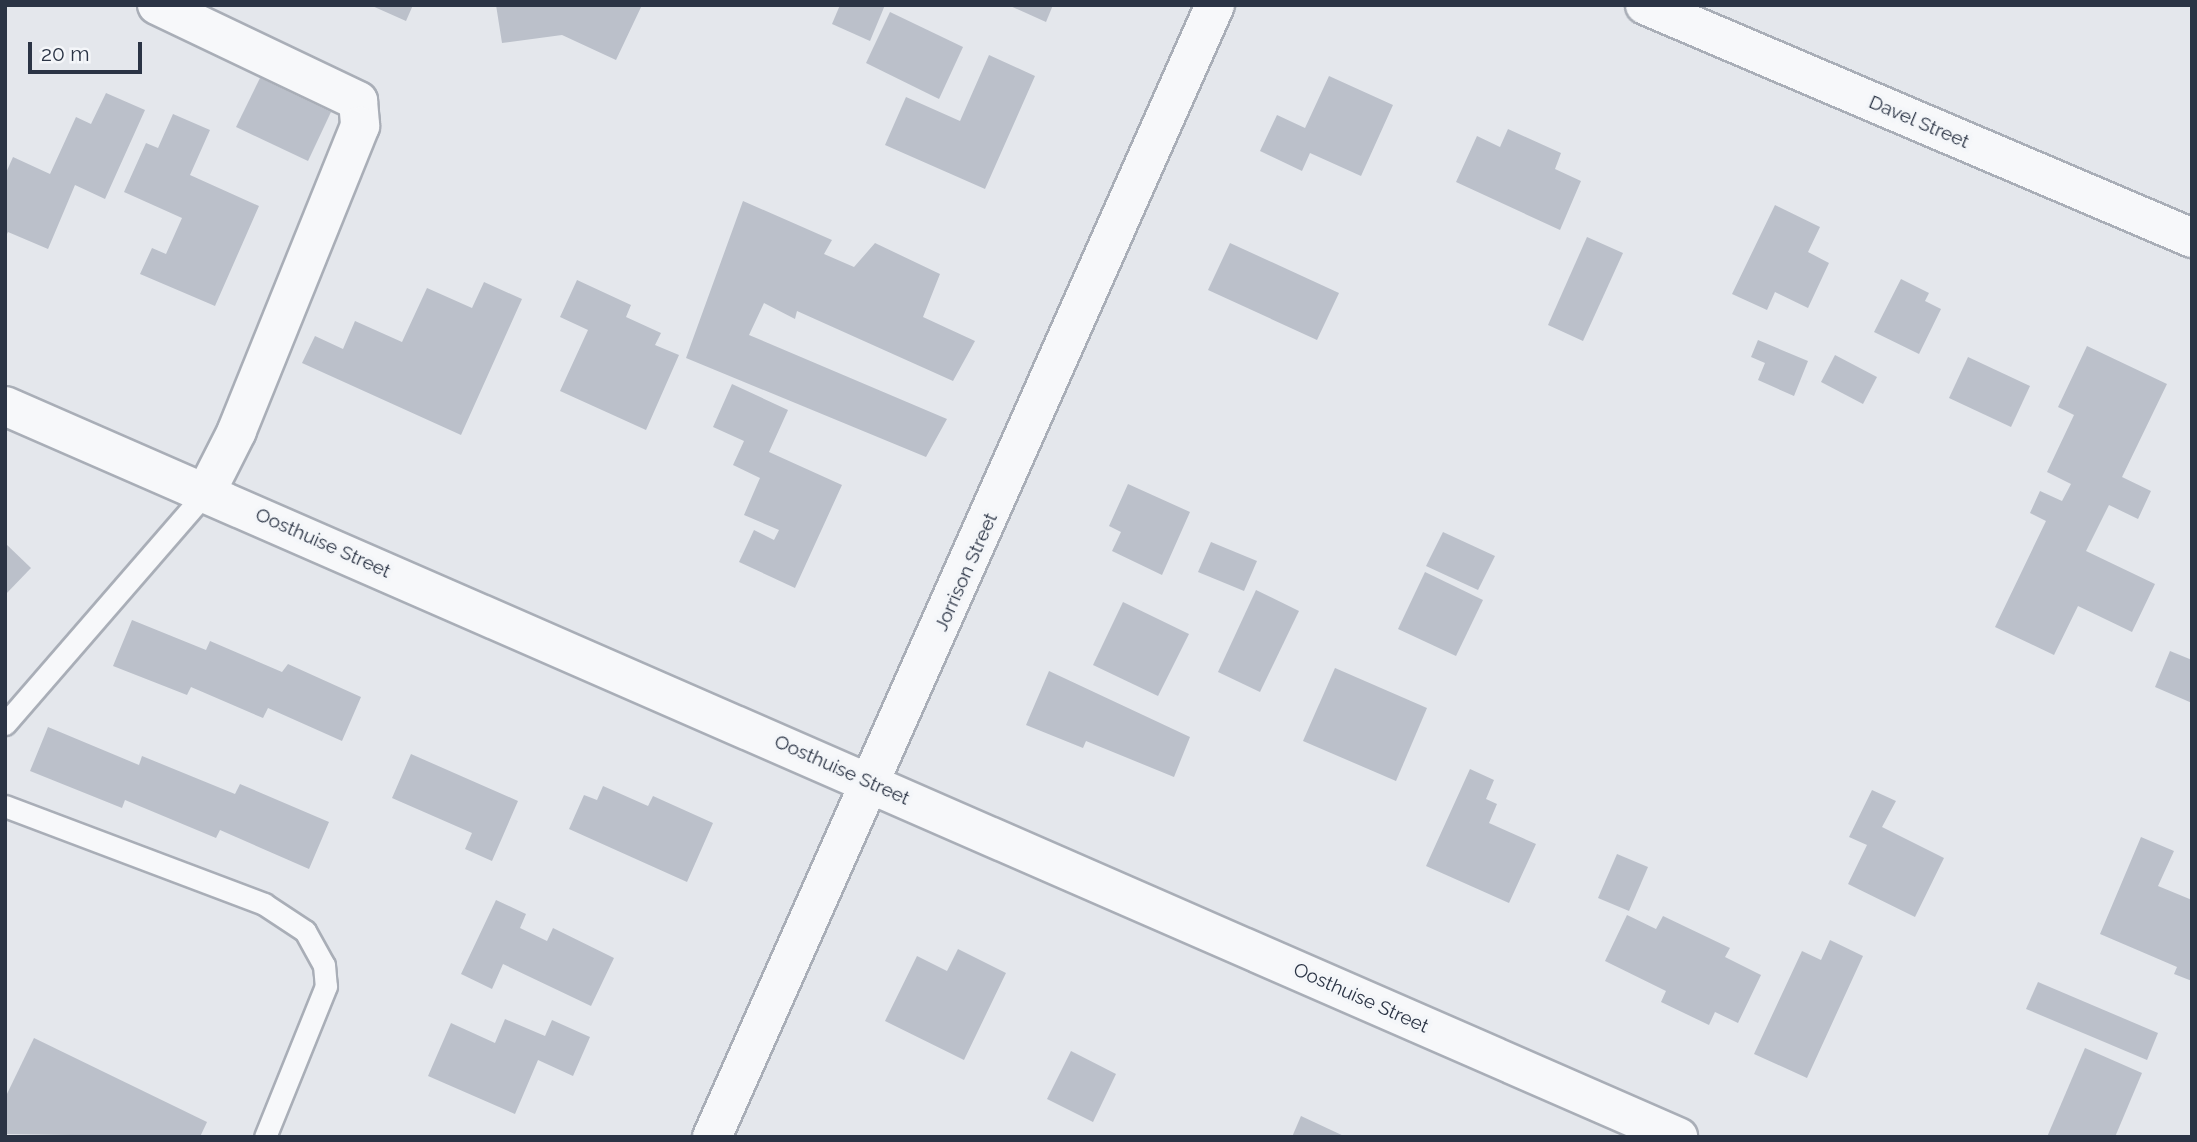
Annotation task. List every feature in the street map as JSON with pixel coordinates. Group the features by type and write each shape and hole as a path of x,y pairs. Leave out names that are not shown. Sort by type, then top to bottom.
{"street":[{"path":"156,5 358,101 360,126 237,430 206,492"},
{"name":"Jorrison Street","path":"712,1137 873,783 1215,5"},
{"name":"Davel Street","path":"1645,5 2192,239"},
{"name":"Oosthuise Street","path":"5,406 1678,1137"}],"lane":[{"path":"5,724 206,492"},
{"path":"5,806 264,904 305,932 324,965 326,986 265,1137"}],"building":[{"path":"370,5 413,5 406,21"},
{"path":"496,5 642,5 616,60 562,35 502,43"},
{"path":"840,5 885,5 870,41 832,24"},
{"path":"1008,5 1053,5 1046,22"},
{"path":"890,12 963,47 939,99 866,63"},
{"path":"989,55 1035,76 985,189 885,145 906,97 960,121"},
{"path":"1329,76 1393,105 1361,176 1310,153 1302,171 1260,151 1277,115 1305,128"},
{"path":"260,78 331,112 308,161 236,127"},
{"path":"106,93 145,110 105,199 75,185 48,249 8,232 5,238 5,175 13,157 50,174 76,117 91,124"},
{"path":"173,114 210,130 190,175 259,206 215,306 140,274 152,248 166,254 182,218 124,192 146,143 158,148"},
{"path":"1508,129 1561,153 1555,169 1581,181 1560,230 1456,182 1477,136 1500,147"},
{"path":"743,201 832,240 824,254 854,267 875,243 940,274 923,317 975,341 953,381 797,311 795,319 764,303 749,335 947,419 926,457 686,358"},
{"path":"1775,205 1820,227 1808,252 1829,263 1808,308 1775,292 1767,310 1732,294"},
{"path":"1587,237 1623,253 1583,341 1548,325"},
{"path":"1230,243 1339,293 1317,340 1208,290"},
{"path":"1901,279 1929,293 1925,301 1941,309 1919,354 1874,332"},
{"path":"577,280 631,305 626,317 661,333 655,345 679,355 646,430 560,391 588,330 560,317"},
{"path":"484,282 522,299 461,435 302,363 315,336 343,349 355,321 402,342 427,288 472,308"},
{"path":"1758,340 1808,361 1794,396 1758,380 1765,363 1751,357"},
{"path":"2087,346 2167,384 2122,477 2151,491 2138,519 2109,505 2086,551 2155,584 2132,632 2078,606 2054,655 1995,627 2046,521 2030,513 2040,491 2062,501 2071,484 2047,472 2074,415 2058,407"},
{"path":"1835,355 1877,377 1863,404 1821,382"},
{"path":"1968,357 2030,386 2011,427 1949,398"},
{"path":"732,384 788,410 769,452 842,485 795,588 739,562 754,530 774,540 779,530 744,515 760,478 733,465 744,441 713,427"},
{"path":"1128,484 1190,512 1162,575 1112,551 1121,532 1109,526"},
{"path":"1443,532 1495,556 1478,590 1426,566"},
{"path":"1211,542 1257,561 1244,591 1198,572"},
{"path":"5,543 31,568 5,595"},
{"path":"1425,572 1483,600 1456,656 1398,629"},
{"path":"1256,590 1299,611 1260,692 1218,672"},
{"path":"1123,602 1189,634 1158,696 1093,665"},
{"path":"132,620 206,650 210,641 282,672 288,664 361,697 342,741 268,708 263,718 191,687 187,695 113,666"},
{"path":"2170,651 2192,660 2192,703 2155,687"},
{"path":"1335,668 1427,708 1396,781 1303,741"},
{"path":"1049,671 1190,737 1174,777 1086,741 1083,748 1026,725"},
{"path":"48,727 139,765 142,756 235,794 240,784 329,822 309,869 220,830 216,838 125,800 122,808 30,771"},
{"path":"411,754 518,801 492,861 465,849 472,833 392,798"},
{"path":"1470,769 1494,780 1486,799 1497,804 1489,823 1536,844 1509,903 1426,866"},
{"path":"603,786 648,806 653,796 713,823 687,882 569,829 584,795 597,800"},
{"path":"1872,790 1896,801 1882,827 1944,858 1915,917 1848,884 1867,845 1849,837"},
{"path":"2141,837 2174,851 2158,886 2192,900 2192,981 2174,974 2177,967 2100,934"},
{"path":"1617,854 1648,867 1629,911 1598,898"},
{"path":"496,900 526,914 520,928 547,941 553,928 614,958 591,1006 503,964 492,989 461,974"},
{"path":"1627,915 1656,929 1663,916 1730,948 1725,957 1761,975 1738,1023 1715,1012 1709,1025 1661,1002 1666,991 1605,961"},
{"path":"1830,940 1863,956 1807,1078 1754,1054 1802,951 1821,960"},
{"path":"958,949 1006,973 964,1060 885,1021 917,956 947,971"},
{"path":"2038,982 2158,1033 2147,1060 2026,1009"},
{"path":"505,1019 545,1036 552,1020 590,1037 573,1076 538,1060 515,1114 428,1076 451,1023 495,1043"},
{"path":"34,1038 207,1122 200,1137 5,1134 5,1098"},
{"path":"2085,1048 2142,1073 2115,1137 2047,1137"},
{"path":"1071,1051 1116,1074 1093,1122 1047,1099"},
{"path":"1301,1116 1346,1137 1292,1137"}]}
